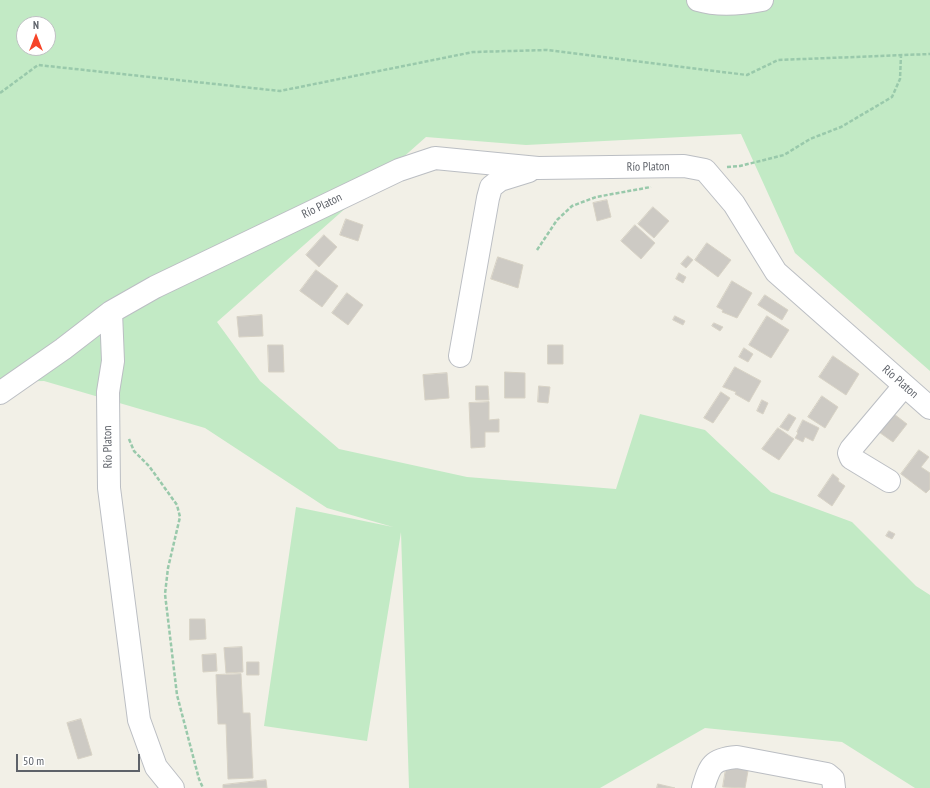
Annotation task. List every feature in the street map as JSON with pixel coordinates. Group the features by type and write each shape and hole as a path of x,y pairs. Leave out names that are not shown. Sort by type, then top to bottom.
{"street":[{"path":"698,0 704,2 733,4 762,0"},
{"name":"Río Platon","path":"173,788 156,766 139,720 109,480 108,392 113,361 111,312 155,287 399,170 435,158 538,168 684,166 705,170 734,204 776,272 930,408"},
{"path":"460,356 491,187 500,180 538,168"},
{"path":"0,393 63,349 111,312"},
{"path":"889,481 851,458 849,454 851,449 904,386"},
{"path":"704,788 706,777 714,763 722,758 737,757 827,774 832,779 834,788"}],"path":[{"path":"0,93 38,64 280,92 472,52 547,50 747,75 778,60 930,54"},
{"path":"705,170 740,166 784,155 810,139 841,127 892,97 900,78 901,55"},
{"path":"537,250 557,220 572,206 596,197 652,187"},
{"path":"126,434 134,451 154,473 177,505 180,517 168,568 165,594 177,695 199,779 203,788"}],"green space":[{"path":"0,0 930,0 930,371 795,253 741,134 526,145 426,137 217,322 260,381 339,449 467,477 616,489 640,414 705,430 771,492 852,522 916,586 930,595 930,788 915,788 842,742 705,728 600,788 409,788 401,532 367,741 264,726 296,507 393,527 327,508 205,428 44,381 0,382"}],"building":[{"path":"607,200 611,217 597,221 593,203"},
{"path":"653,207 669,221 654,238 638,224"},
{"path":"346,219 363,225 358,241 340,235"},
{"path":"635,225 655,243 641,259 621,241"},
{"path":"324,235 337,247 319,267 306,255"},
{"path":"707,243 731,260 718,277 695,260"},
{"path":"688,256 693,260 686,268 681,264"},
{"path":"498,257 523,265 518,288 491,279"},
{"path":"316,270 338,286 322,307 300,291"},
{"path":"679,273 686,277 683,283 676,279"},
{"path":"732,281 752,293 737,318 722,312 723,310 717,307"},
{"path":"347,293 363,305 348,325 332,313"},
{"path":"765,295 788,310 782,320 758,305"},
{"path":"262,315 263,336 239,337 237,317"},
{"path":"675,316 685,321 683,325 673,320"},
{"path":"767,316 789,330 771,358 749,345"},
{"path":"714,323 723,327 720,331 712,326"},
{"path":"268,345 283,345 284,372 269,372"},
{"path":"548,345 563,345 563,364 548,364"},
{"path":"744,348 753,354 748,362 739,357"},
{"path":"833,356 859,374 846,395 819,377"},
{"path":"735,367 761,381 749,402 735,394 736,392 723,387"},
{"path":"505,372 525,373 525,398 505,398"},
{"path":"447,373 449,398 425,400 423,375"},
{"path":"476,386 488,386 489,400 476,400"},
{"path":"539,386 550,387 548,403 538,402"},
{"path":"721,392 730,398 713,423 704,418"},
{"path":"822,396 838,407 825,428 808,417"},
{"path":"762,400 768,403 763,414 757,411"},
{"path":"489,402 489,420 499,419 499,432 485,432 485,447 471,448 469,403"},
{"path":"890,411 907,424 893,442 876,430"},
{"path":"789,414 796,418 788,431 780,427"},
{"path":"803,420 819,428 813,441 805,437 803,442 795,438"},
{"path":"778,428 794,439 779,460 762,449"},
{"path":"919,450 929,457 921,467 930,473 930,489 926,493 901,474"},
{"path":"833,474 839,479 838,481 845,486 832,506 818,496"},
{"path":"889,531 895,534 892,539 886,536"},
{"path":"190,619 205,619 206,639 190,640"},
{"path":"242,647 243,672 226,673 224,648"},
{"path":"216,654 217,671 203,672 202,655"},
{"path":"247,662 259,662 259,675 247,675"},
{"path":"241,674 243,713 250,713 253,778 228,779 226,724 218,724 216,675"},
{"path":"81,719 92,755 78,759 67,723"},
{"path":"727,762 749,765 745,788 723,787"},
{"path":"266,780 267,788 223,788 223,785"},
{"path":"658,784 675,788 657,788"}]}
